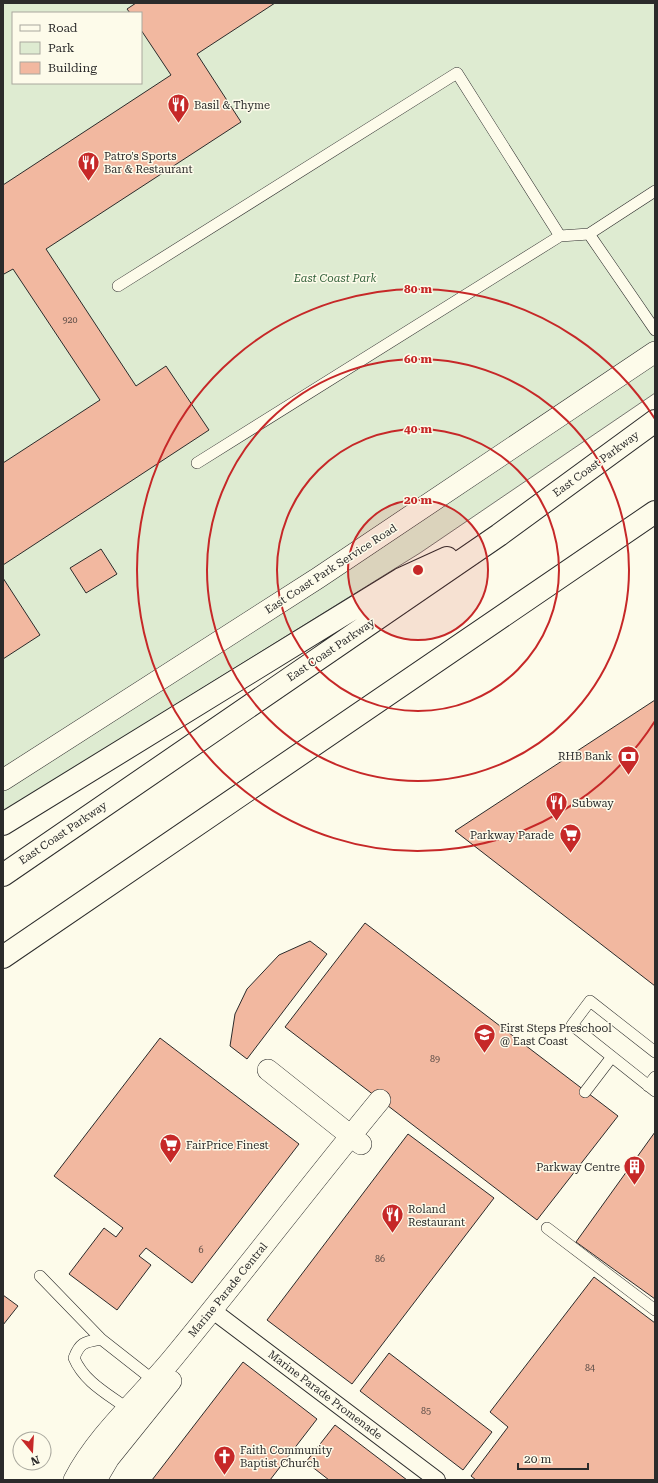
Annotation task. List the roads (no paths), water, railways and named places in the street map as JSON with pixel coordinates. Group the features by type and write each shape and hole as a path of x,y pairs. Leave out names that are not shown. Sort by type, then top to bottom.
{"highway":[{"name":"East Coast Parkway","path":"3,875 499,535 655,421"},
{"path":"3,957 655,512"},
{"path":"3,824 401,579 499,535"}],"street":[{"name":"East Coast Park Service Road","path":"3,780 318,578 655,352"},
{"path":"268,1070 356,1140"},
{"name":"Marine Parade Central","path":"96,1480 109,1458 160,1385 385,1104"},
{"name":"Marine Parade Promenade","path":"218,1314 437,1480"},
{"name":"Marine Parade Central","path":"74,1480 89,1454 128,1409 160,1385"}],"lane":[{"path":"118,286 457,73 560,236"},
{"path":"197,463 560,236 589,234 655,191"},
{"path":"589,234 655,330"},
{"path":"655,1052 590,1001 572,1025 652,1088 655,1077"},
{"path":"585,1092 612,1058"},
{"path":"547,1228 655,1310"},
{"path":"40,1276 101,1339 160,1385"},
{"path":"101,1339 85,1342 78,1347 74,1358 78,1368 86,1377 128,1409"}],"place":[{"name":"Basil & Thyme","path":"179,124"},
{"name":"Patro's Sports Bar & Restaurant","path":"89,182"},
{"name":"RHB Bank","path":"628,776"},
{"name":"Subway","path":"556,822"},
{"name":"Parkway Parade","path":"570,854"},
{"name":"First Steps Preschool @ East Coast","path":"485,1054"},
{"name":"FairPrice Finest","path":"170,1164"},
{"name":"Parkway Centre","path":"635,1186"},
{"name":"Roland Restaurant","path":"392,1234"},
{"name":"Faith Community Baptist Church","path":"225,1476"}],"park label":[{"name":"East Coast Park","path":"335,278"}]}
